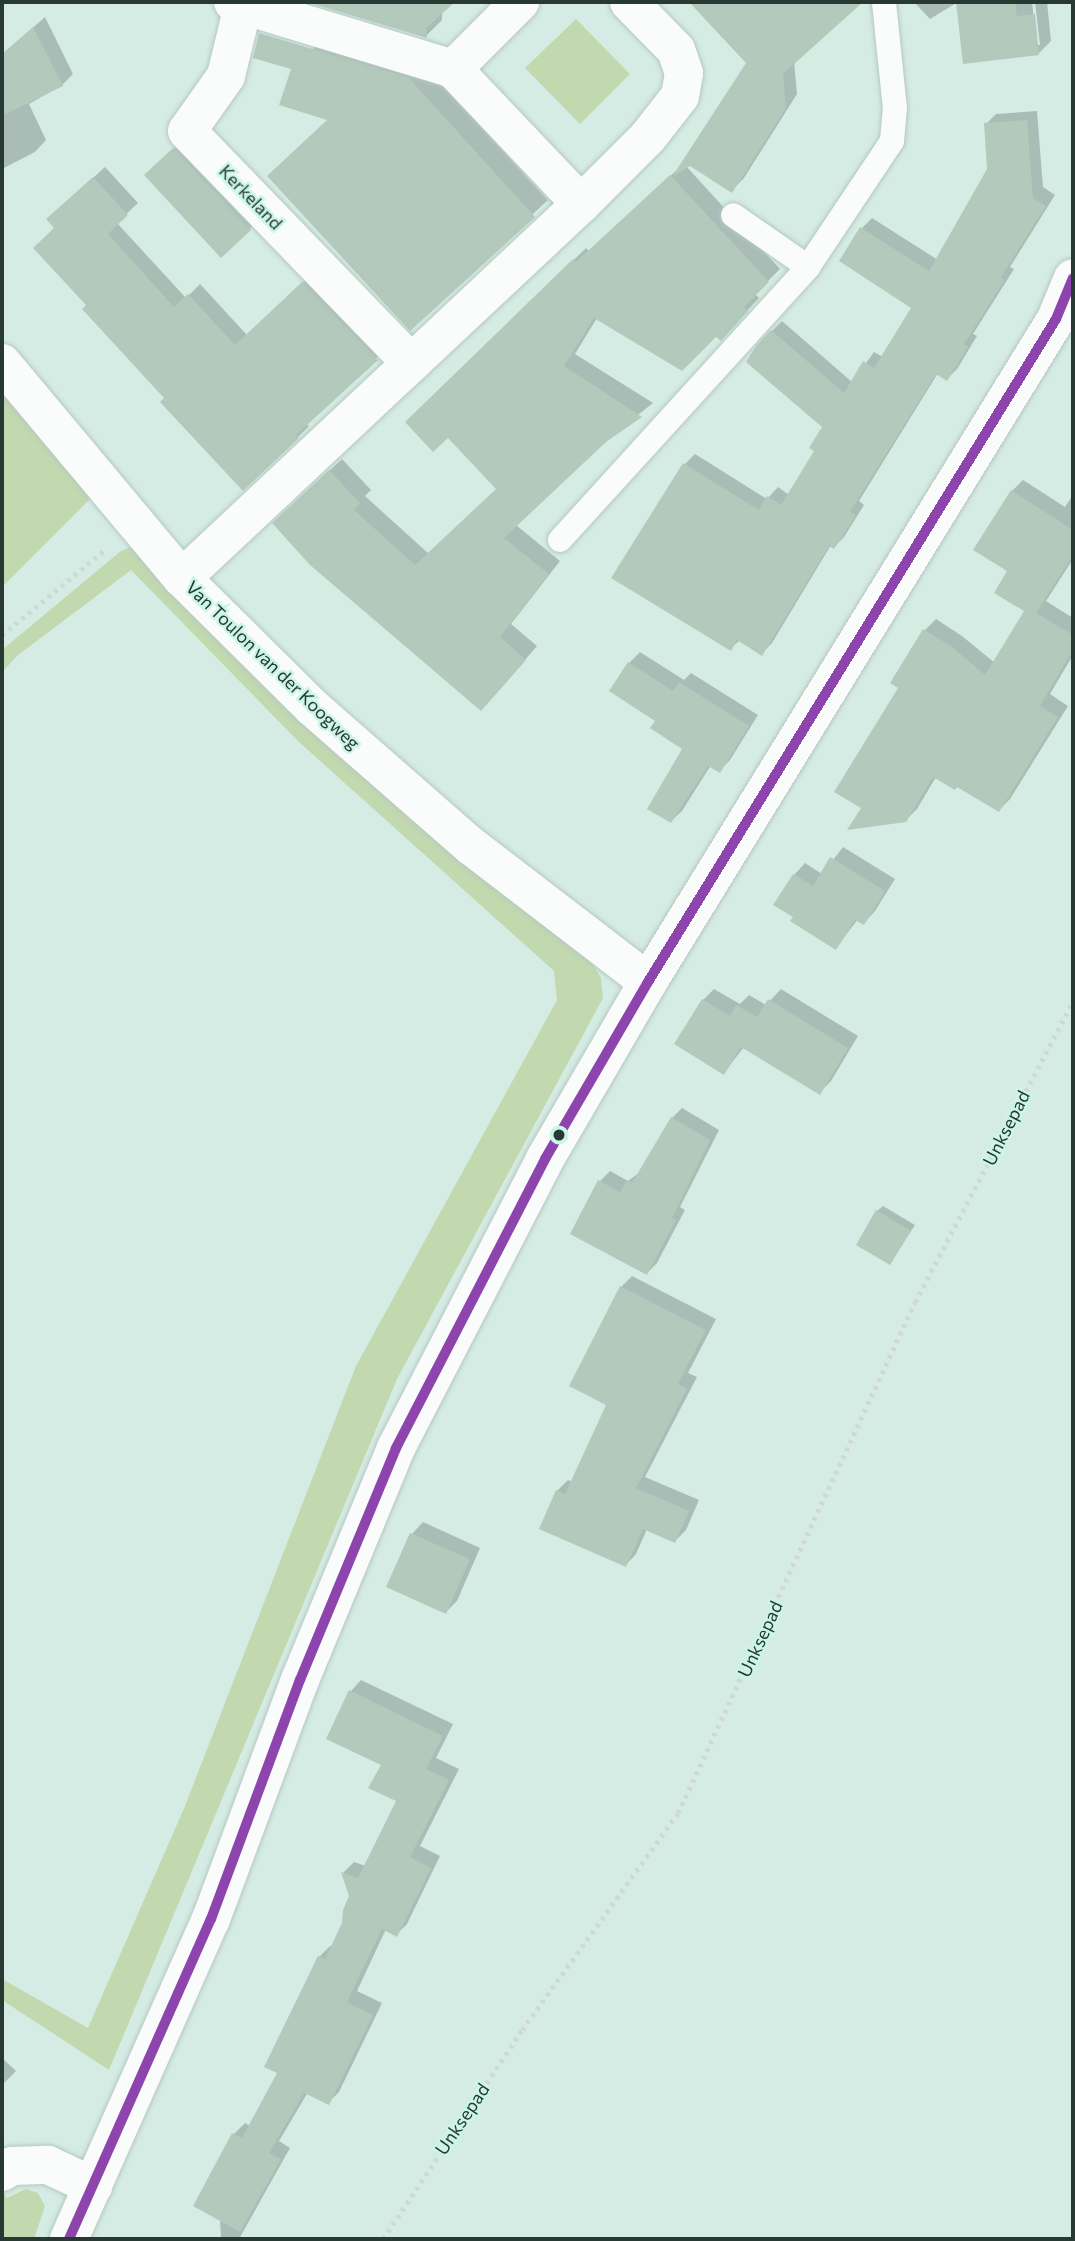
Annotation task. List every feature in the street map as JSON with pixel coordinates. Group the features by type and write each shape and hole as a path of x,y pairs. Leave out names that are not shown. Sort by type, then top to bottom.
{"street":[{"path":"520,2 453,69 580,204"},
{"path":"182,578 580,204 657,145 680,96 684,73 676,50 629,2"},
{"name":"Kerkeland","path":"411,363 187,131 226,76 238,4 453,69"},
{"path":"69,2239 211,1919 300,1679 396,1448 545,1159 648,982 1056,319 1073,278"},
{"name":"Van Toulon van der Koogweg","path":"2,363 182,578 312,707 471,846 648,982"},
{"path":"2,2172 12,2166 48,2165 93,2186"}],"lane":[{"path":"560,540 808,267 892,141 895,109 884,3"},
{"path":"733,215 808,267"}],"path":[{"path":"2,635 136,523"},
{"name":"Unksepad","path":"383,2239 522,2030 678,1813 915,1303 1073,1000"}],"green space":[{"path":"576,19 630,74 580,124 525,68"},
{"path":"2,392 91,498 2,587"},
{"path":"131,547 337,755 592,963 601,978 603,998 397,1379 109,2070 2,2000 2,1979 88,2028 185,1806 356,1366 557,1000 554,971 299,742 131,570 18,655 2,672 2,650 121,551"},
{"path":"2,2189 7,2198 26,2189 38,2193 45,2206 34,2239 2,2239"}],"building":[{"path":"307,2 455,2 426,28 427,38"},
{"path":"689,2 863,2 783,74 786,108 732,193 690,166 672,177 746,63"},
{"path":"956,2 1015,2 1017,16 1035,14 1039,55 963,64"},
{"path":"33,27 63,86 2,116 2,54"},
{"path":"259,33 409,78 535,217 410,331 267,176 327,120 279,105 291,69 253,58"},
{"path":"1027,120 1033,198 1046,206 1001,277 1005,280 964,344 968,347 947,381 936,374 850,512 856,515 834,549 829,546 762,656 737,640 731,651 611,578 683,463 759,510 767,496 781,505 814,451 809,448 822,427 746,362 756,346 771,330 844,393 863,361 874,368 911,308 839,261 860,227 929,271 987,169 984,123"},
{"path":"173,148 251,230 221,258 144,175"},
{"path":"670,175 769,282 744,307 748,311 721,341 716,337 682,371 594,318 564,366 642,417 606,442 504,538 549,574 500,637 526,660 481,711 310,565 272,523 329,470 360,503 354,510 415,565 496,489 448,438 433,452 405,422 573,259 576,262"},
{"path":"93,177 128,215 108,234 174,307 188,294 235,345 302,282 378,360 296,435 299,438 243,491 160,402 164,398 82,309 86,305 33,248 54,228 46,219"},
{"path":"1011,490 1073,530 1073,555 1036,613 1073,635 1073,650 1040,706 1058,717 999,812 957,787 955,790 933,777 906,822 847,830 861,808 834,792 898,688 890,683 923,629 951,646 985,675 1024,611 994,593 1007,571 973,550"},
{"path":"628,662 673,691 679,682 749,726 720,773 708,766 671,823 647,809 682,749 650,728 655,721 609,691"},
{"path":"830,857 885,891 864,925 855,920 836,950 790,921 793,917 773,905 793,874 813,886"},
{"path":"702,999 730,1016 736,1005 757,1017 768,999 848,1048 820,1095 741,1047 724,1075 674,1044"},
{"path":"671,1117 710,1140 672,1218 676,1220 647,1275 570,1234 598,1180 620,1192 627,1180 632,1183"},
{"path":"876,1210 911,1231 890,1265 856,1245"},
{"path":"620,1286 706,1330 678,1384 687,1389 636,1488 689,1511 675,1543 643,1529 626,1567 539,1529 556,1490 565,1494 606,1405 569,1386"},
{"path":"410,1533 470,1559 446,1614 386,1587"},
{"path":"349,1690 443,1736 426,1769 449,1780 410,1857 431,1868 397,1937 382,1929 347,2002 373,2015 329,2105 304,2093 269,2153 281,2159 240,2232 193,2206 232,2133 242,2138 277,2073 264,2067 318,1956 325,1959 342,1923 343,1910 349,1896 341,1872 358,1878 396,1801 368,1788 381,1765 326,1739"}],"transit line":[{"path":"69,2239 211,1919 300,1680 396,1448 545,1159 648,982 1056,319 1073,278"}]}
